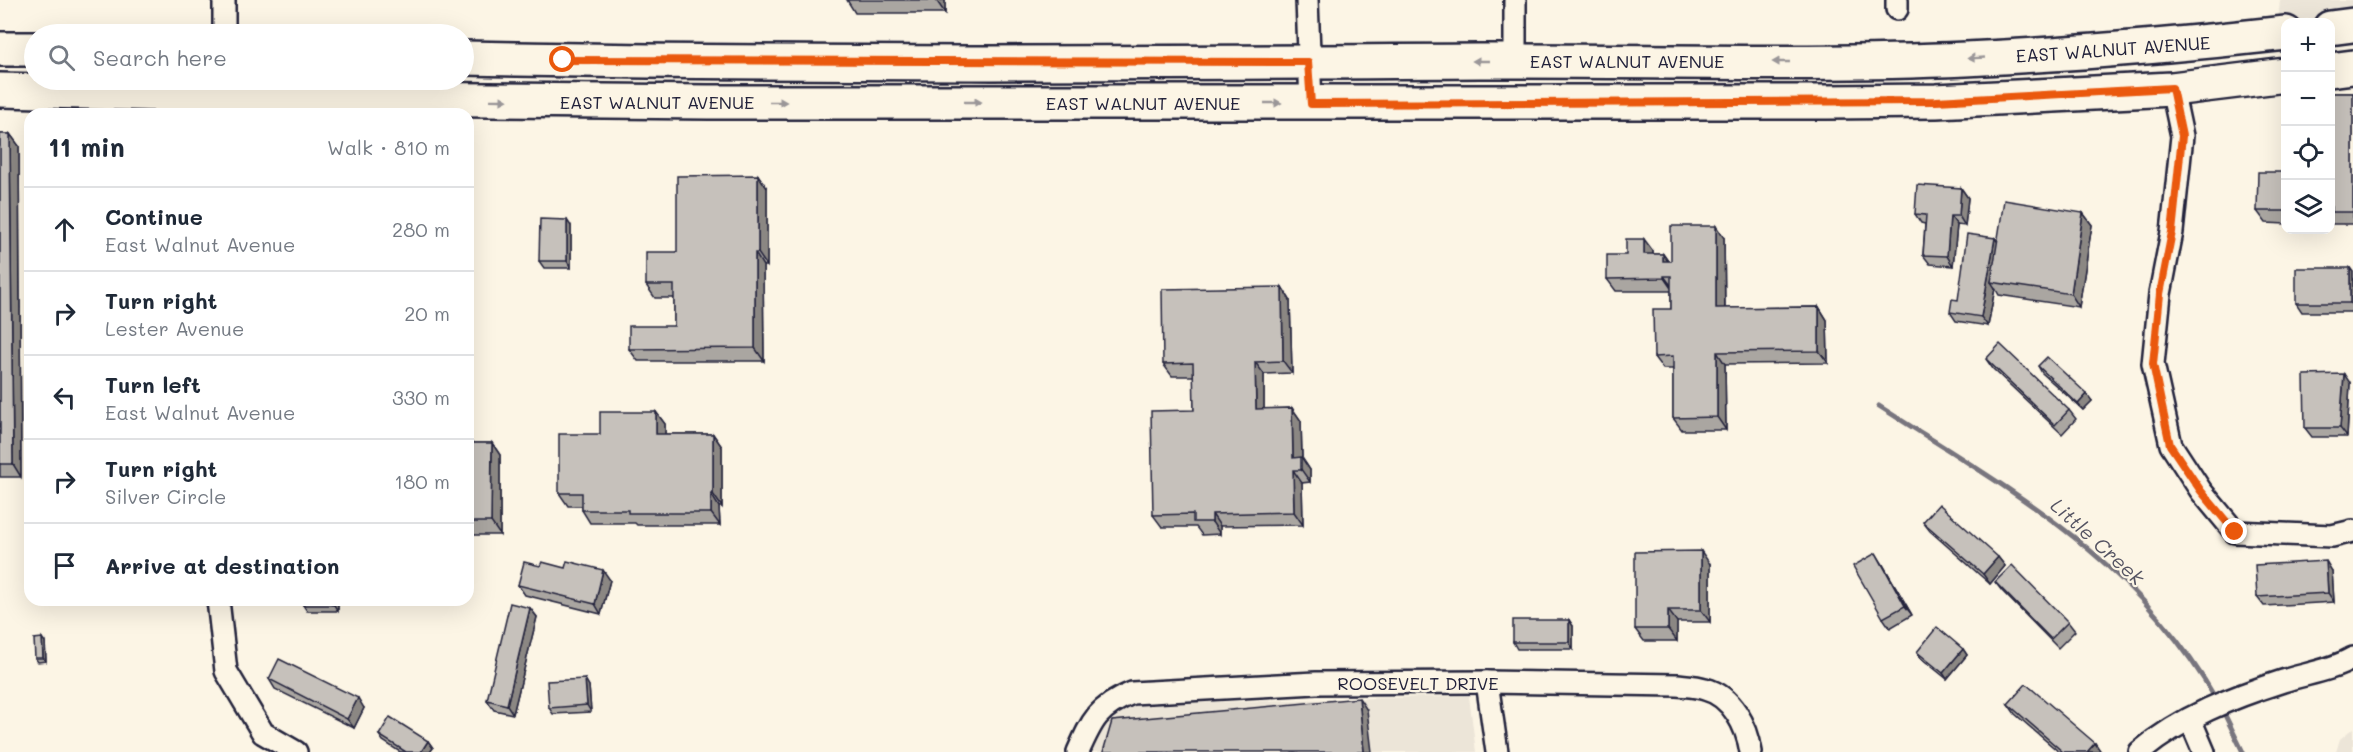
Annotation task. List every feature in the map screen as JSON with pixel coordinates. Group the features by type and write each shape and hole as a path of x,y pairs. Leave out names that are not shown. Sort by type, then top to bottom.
{"main road":[{"path":"2335,28 2353,26"},
{"name":"EAST WALNUT AVENUE","path":"474,58 832,62 1802,62 1964,59 2125,49 2281,33"},
{"path":"0,49 24,49"},
{"path":"2335,69 2353,67"},
{"name":"EAST WALNUT AVENUE","path":"0,90 380,99 708,102 1311,104 1936,101 2172,88 2281,76"}],"street":[{"path":"224,0 224,24"},
{"path":"1306,0 1311,104"},
{"path":"1515,0 1515,61"},
{"path":"2172,88 2182,136 2172,232 2160,294 2153,364 2170,445 2201,491 2235,532 2332,536 2353,531"},
{"path":"219,606 226,671 263,733 296,752"},
{"path":"2140,752 2157,738 2190,719 2241,695 2353,658"},
{"path":"1487,682 1497,752"},
{"name":"ROOSEVELT DRIVE","path":"1078,752 1091,722 1111,702 1132,693 1316,683 1487,682 1677,685 1706,689 1726,700 1742,721 1751,752"},
{"path":"2190,719 2204,752"}],"shaded area":[{"path":"2280,0 2353,0 2353,13 2316,18 2281,18 2281,23 2278,23"},
{"path":"1469,696 1476,752 1083,752 1087,742 1129,704"},
{"path":"2353,728 2353,752 2336,752 2340,739"}],"building":[{"path":"2335,93 2353,93 2353,212 2335,212"},
{"path":"0,134 10,134 13,464 0,464"},
{"path":"2258,172 2281,172 2281,211 2257,211"},
{"path":"758,175 755,348 629,349 629,326 674,326 674,285 646,285 646,252 677,252 677,176"},
{"path":"1917,185 1961,188 1959,216 1950,216 1947,256 1923,255 1926,215 1915,214"},
{"path":"2004,200 2083,213 2071,294 1991,282"},
{"path":"540,219 567,220 567,261 539,261"},
{"path":"1671,226 1716,226 1716,308 1819,307 1819,351 1717,352 1717,417 1673,418 1673,356 1654,357 1653,309 1671,309 1671,276 1607,279 1607,255 1626,255 1626,239 1644,239 1644,254 1663,254 1663,261 1671,261"},
{"path":"1967,234 1995,238 1981,317 1950,312 1952,299 1958,300"},
{"path":"2296,268 2350,268 2350,303 2296,303"},
{"path":"1282,287 1283,361 1255,362 1256,409 1292,408 1293,458 1301,457 1301,470 1293,470 1294,512 1212,514 1212,522 1193,522 1193,514 1153,515 1151,411 1194,410 1193,363 1163,364 1162,289"},
{"path":"2000,344 2069,410 2055,425 1986,359"},
{"path":"2047,357 2087,394 2078,404 2038,366"},
{"path":"2344,374 2340,428 2305,428 2304,375"},
{"path":"600,412 656,412 656,434 713,434 711,513 628,513 628,510 582,510 582,493 559,493 559,434 600,434"},
{"path":"474,443 492,443 491,522 474,522"},
{"path":"1939,504 1998,557 1983,574 1923,522"},
{"path":"1701,551 1701,610 1668,610 1668,629 1635,629 1635,552"},
{"path":"1876,553 1905,606 1883,618 1853,566"},
{"path":"567,561 603,570 595,604 518,585 524,562 540,566 542,562 565,568"},
{"path":"2326,561 2328,593 2257,597 2255,565"},
{"path":"2012,565 2068,622 2051,639 1995,582"},
{"path":"510,603 530,608 507,705 487,700"},
{"path":"1513,620 1569,620 1569,642 1513,642"},
{"path":"1937,627 1963,649 1943,673 1917,652"},
{"path":"42,638 43,658 35,658 34,639"},
{"path":"279,659 358,698 347,719 269,679"},
{"path":"585,679 587,705 549,708 547,681"},
{"path":"2026,684 2095,743 2087,752 2063,752 2008,704"},
{"path":"1359,698 1364,752 1103,752 1112,721"},
{"path":"390,717 428,741 421,752 406,752 379,735"}],"waterway":[{"name":"Little Creek","path":"1879,406 2023,499 2068,532 2110,568 2149,607 2185,651 2217,701"},
{"name":"Little Creek","path":"2222,709 2243,752"}],"route":[{"path":"563,60 1308,62 1311,104 1936,101 2172,88 2182,136 2172,232 2160,294 2153,364 2170,445 2201,491 2235,532"}]}
